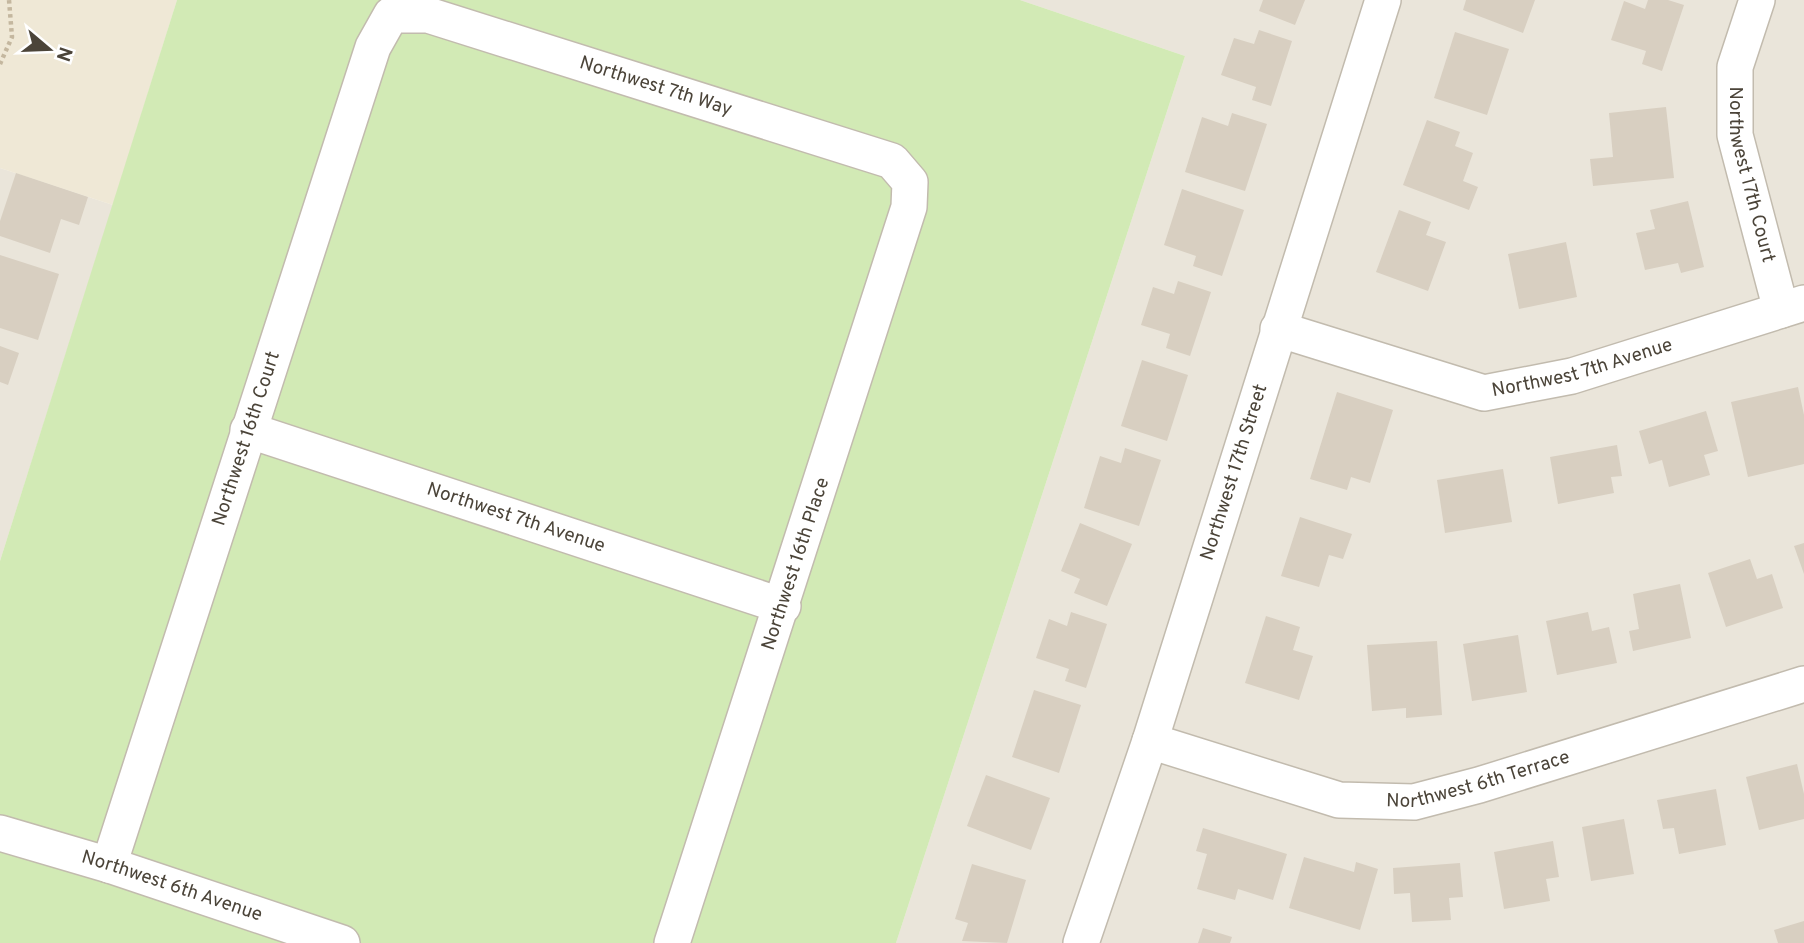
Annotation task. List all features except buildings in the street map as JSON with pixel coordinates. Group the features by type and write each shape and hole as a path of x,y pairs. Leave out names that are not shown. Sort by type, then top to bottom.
{"street":[{"name":"Northwest 17th Street","path":"1081,943 1150,741 1383,0"},
{"name":"Northwest 17th Court","path":"1757,0 1735,66 1735,135 1793,307"},
{"name":"Northwest 7th Way","path":"391,15 428,15 892,161 911,182"},
{"name":"Northwest 16th Court","path":"109,865 373,47 391,15"},
{"name":"Northwest 16th Place","path":"672,943 783,606 909,207 911,182"},
{"name":"Northwest 7th Avenue","path":"1278,329 1484,393 1572,376 1793,307"},
{"name":"Northwest 7th Avenue","path":"248,430 783,606"},
{"name":"Northwest 6th Terrace","path":"1150,741 1339,800 1414,802 1479,785 1804,684"},
{"name":"Northwest 6th Avenue","path":"0,833 109,865 256,930 342,943"}],"path":[{"path":"0,64 12,37 9,0"}],"shaded area":[{"path":"0,0 177,0 113,205 0,168"},
{"path":"1020,0 1804,0 1804,943 896,943 1185,56"},
{"path":"0,168 113,205 0,561"}],"green space":[{"path":"177,0 1020,0 1185,56 896,943 0,943 0,561"}]}
